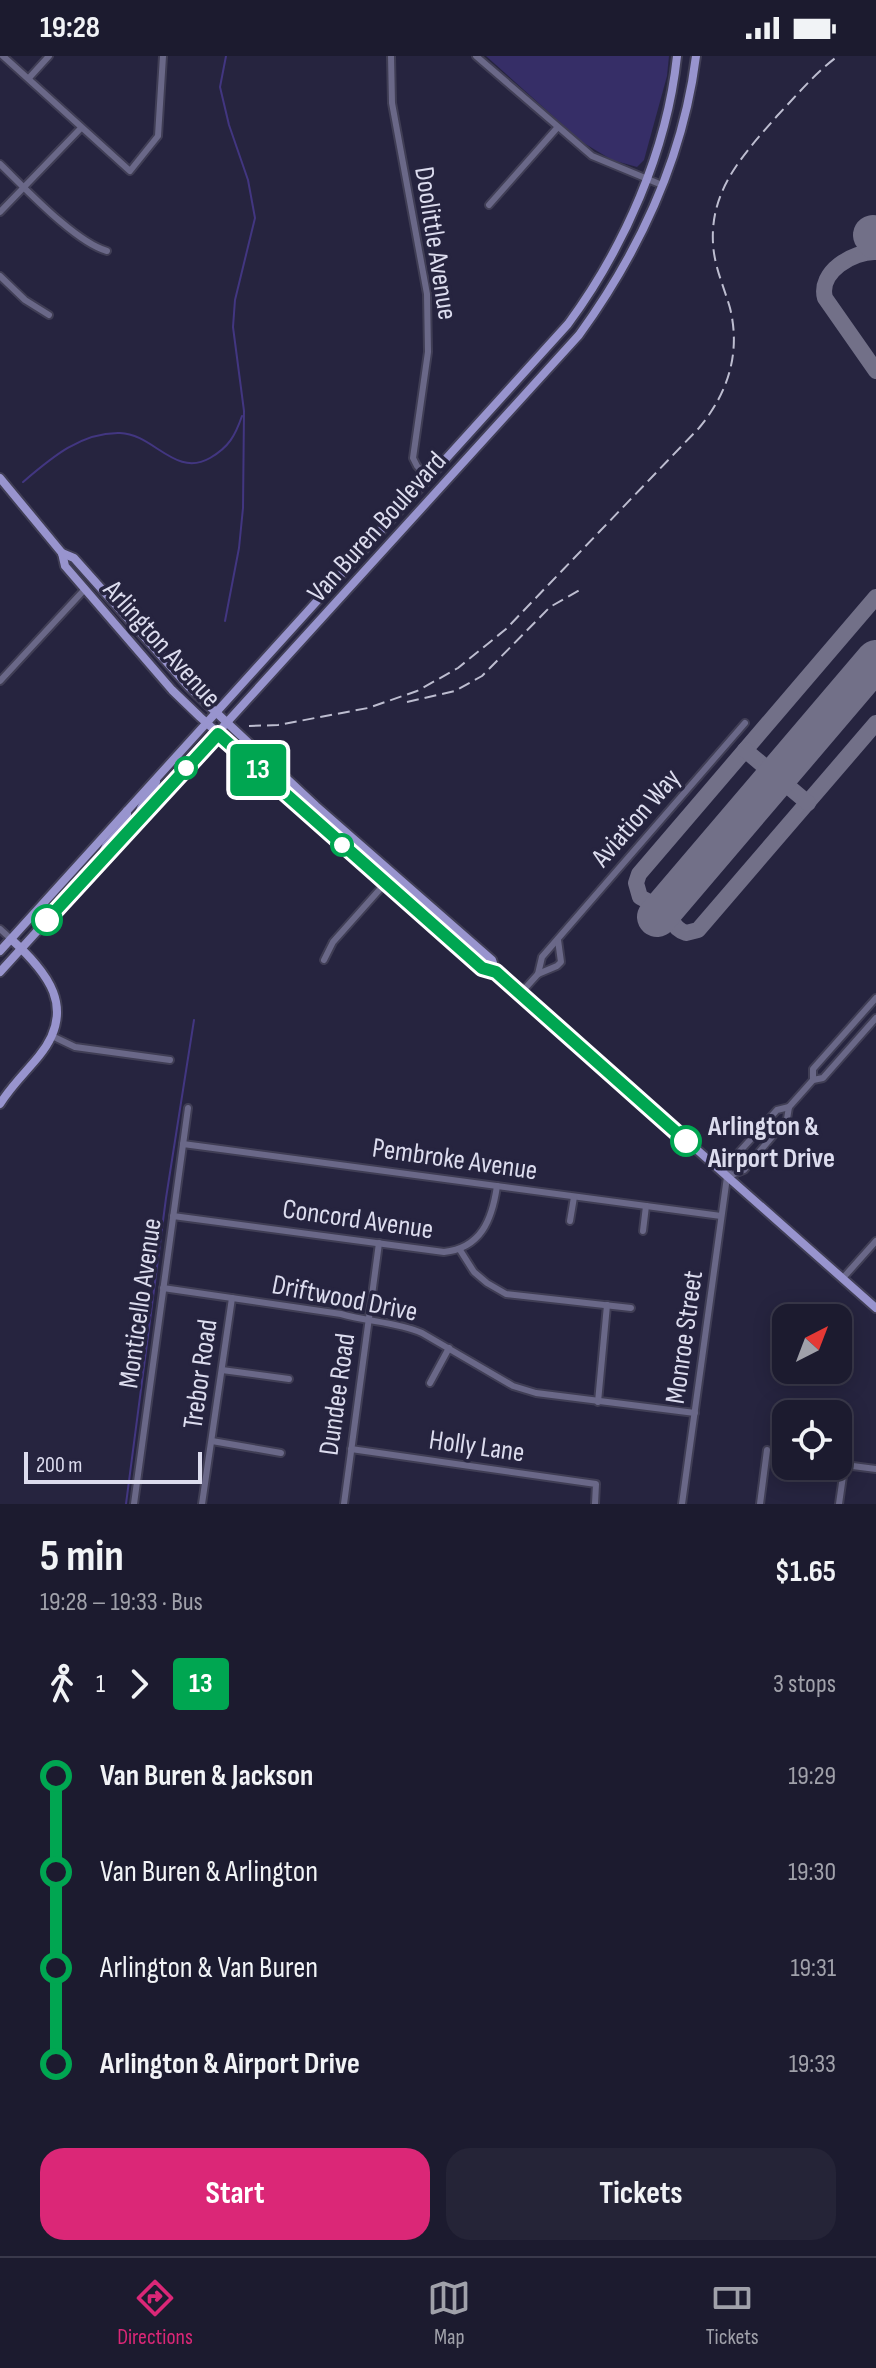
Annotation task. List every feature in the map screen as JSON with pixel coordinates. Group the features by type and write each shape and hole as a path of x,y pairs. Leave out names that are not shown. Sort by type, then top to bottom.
{"main road":[{"name":"Van Buren Boulevard","path":"0,951 430,479 584,302 625,233 646,179 663,124 677,56"},
{"name":"Van Buren Boulevard","path":"0,972 579,335 647,226 688,96 696,56"},
{"name":"Arlington Avenue","path":"0,478 62,553 65,566 172,690 206,723 482,968 496,972 876,1308"},
{"name":"Arlington Avenue","path":"62,553 74,558 162,659 216,713 316,806 492,960 496,972"},
{"path":"85,589 92,586 117,609"},
{"path":"138,820 141,807 153,793 157,778"},
{"path":"99,863 106,846 127,822 127,811"},
{"path":"0,1104 56,1027 53,993 43,971 11,939"}],"street":[{"path":"3,56 130,171 158,136 163,56"},
{"path":"29,78 49,56"},
{"name":"Doolittle Avenue","path":"391,56 392,103 427,294 429,323 424,390 413,458 430,479"},
{"path":"476,56 594,157 662,185"},
{"path":"0,212 81,128"},
{"path":"489,205 557,128"},
{"path":"0,164 72,230 97,248 107,251"},
{"path":"0,276 25,300 49,315"},
{"path":"0,681 85,589"},
{"name":"Aviation Way","path":"538,974 542,957 745,723"},
{"path":"324,960 333,942 394,873"},
{"path":"0,929 11,939"},
{"name":"Aviation Way","path":"520,994 538,974 561,962 558,940"},
{"path":"813,1080 813,1069 876,998"},
{"path":"727,1177 744,1170 787,1119 789,1107 813,1080 823,1078 876,1018"},
{"path":"52,1036 75,1047 170,1060"},
{"path":"727,1177 732,1160 777,1110 789,1107"},
{"name":"Monticello Avenue","path":"137,1504 188,1108"},
{"name":"Pembroke Avenue","path":"183,1144 721,1216"},
{"name":"Monroe Street","path":"682,1504 727,1177"},
{"name":"Concord Avenue","path":"173,1216 444,1252 460,1250 475,1240 487,1226 494,1208 497,1186"},
{"path":"570,1221 574,1197"},
{"path":"643,1231 646,1206"},
{"path":"843,1278 876,1241"},
{"name":"Dundee Road","path":"344,1504 379,1243"},
{"path":"460,1250 474,1272 506,1294 631,1308"},
{"name":"Driftwood Drive","path":"163,1288 407,1326 513,1386 536,1393 695,1413"},
{"name":"Trebor Road","path":"202,1504 232,1298"},
{"path":"598,1402 607,1305"},
{"path":"430,1383 449,1348"},
{"path":"222,1370 289,1379"},
{"path":"212,1441 281,1453"},
{"name":"Holly Lane","path":"351,1449 596,1484 595,1504"},
{"path":"760,1504 767,1450"},
{"path":"852,1466 876,1469"},
{"path":"839,1504 843,1480"}],"shaded area":[{"path":"486,56 669,56 667,76 644,160 637,167 612,160 582,142"}],"waterway":[{"path":"225,621 243,508 244,411 233,327 235,300 255,218 248,180 220,87 226,56"},
{"path":"23,482 67,448 106,434 132,435 175,459 197,463 217,454 227,445 242,416"},
{"path":"126,1504 166,1198 194,1020"}],"taxiway":[{"path":"876,252 857,255 839,265 824,289 825,298 876,371"},
{"path":"876,597 639,874 636,883 640,897 653,904 672,899 676,927 686,933 698,930 876,723"},
{"path":"745,750 808,803"}],"runway":[{"path":"873,235 876,239"},
{"path":"657,917 876,660"}],"railway":[{"path":"249,726 278,725 368,708 417,691 458,668 506,629 699,428 718,401 733,357 733,325 713,243 717,206 723,189 741,159 765,130 838,56"},
{"path":"407,702 455,691 482,676 550,607 583,588"}],"bus line":[{"name":"13","path":"47,920 218,734 482,968 496,972 686,1141"}],"place":[{"name":"Arlington & Airport Drive","path":"686,1141"}]}
